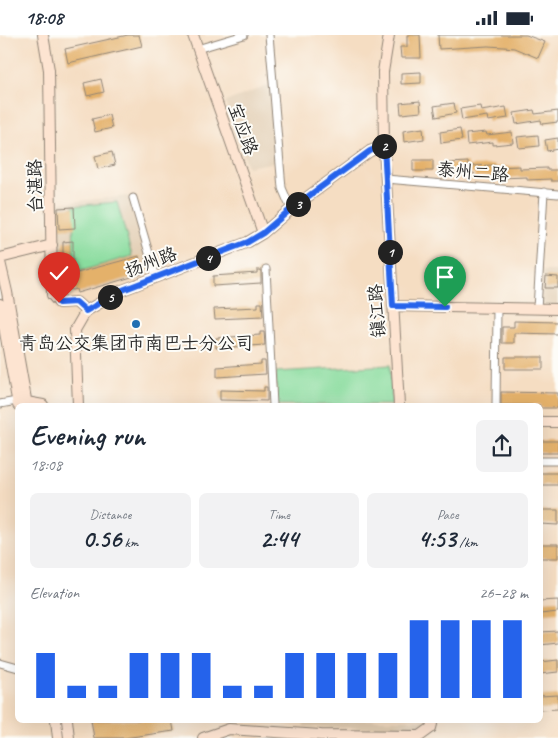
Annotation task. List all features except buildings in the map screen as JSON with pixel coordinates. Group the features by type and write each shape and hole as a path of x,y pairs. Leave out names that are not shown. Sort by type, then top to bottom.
{"street":[{"name":"台湛路","path":"43,35 49,69 52,295 59,303 76,302 86,311"},
{"name":"宝应路","path":"193,35 263,233"},
{"path":"197,49 244,35"},
{"path":"269,35 282,188 291,209"},
{"name":"镇江路","path":"389,35 383,71 384,145 399,403"},
{"name":"扬州路","path":"86,311 120,291 248,242 263,233 291,209 370,151 384,145"},
{"name":"泰州二路","path":"386,179 558,194"},
{"path":"537,309 544,193"},
{"path":"133,198 156,277"},
{"path":"0,258 52,245"},
{"path":"0,262 7,292 22,403"},
{"path":"266,269 273,403"},
{"path":"0,304 22,403"},
{"path":"393,306 558,309"},
{"path":"496,403 497,308"},
{"path":"78,403 75,330 86,311"},
{"path":"0,404 15,403"},
{"path":"543,422 558,422"},
{"path":"543,461 558,461"},
{"path":"0,663 15,666"},
{"path":"56,723 58,738"},
{"path":"67,723 69,738"},
{"path":"203,738 229,725 321,735 363,737 420,736 430,728 432,723"}],"shaded area":[{"path":"269,85 277,162 248,167 225,102"},
{"path":"128,196 151,274 67,298 60,295 58,292 60,203"},
{"path":"543,271 558,271 558,306 541,306"},
{"path":"303,723 424,723 417,729 304,727"}],"green space":[{"path":"117,202 132,256 74,273 73,206"},
{"path":"390,365 392,403 277,403 276,372"}],"place":[{"name":"青岛公交集团市南巴士分公司","path":"136,324"}],"route":[{"path":"59,303 76,302 86,311 120,291 248,242 263,233 291,209 370,151 384,145 393,306 445,307"}]}
